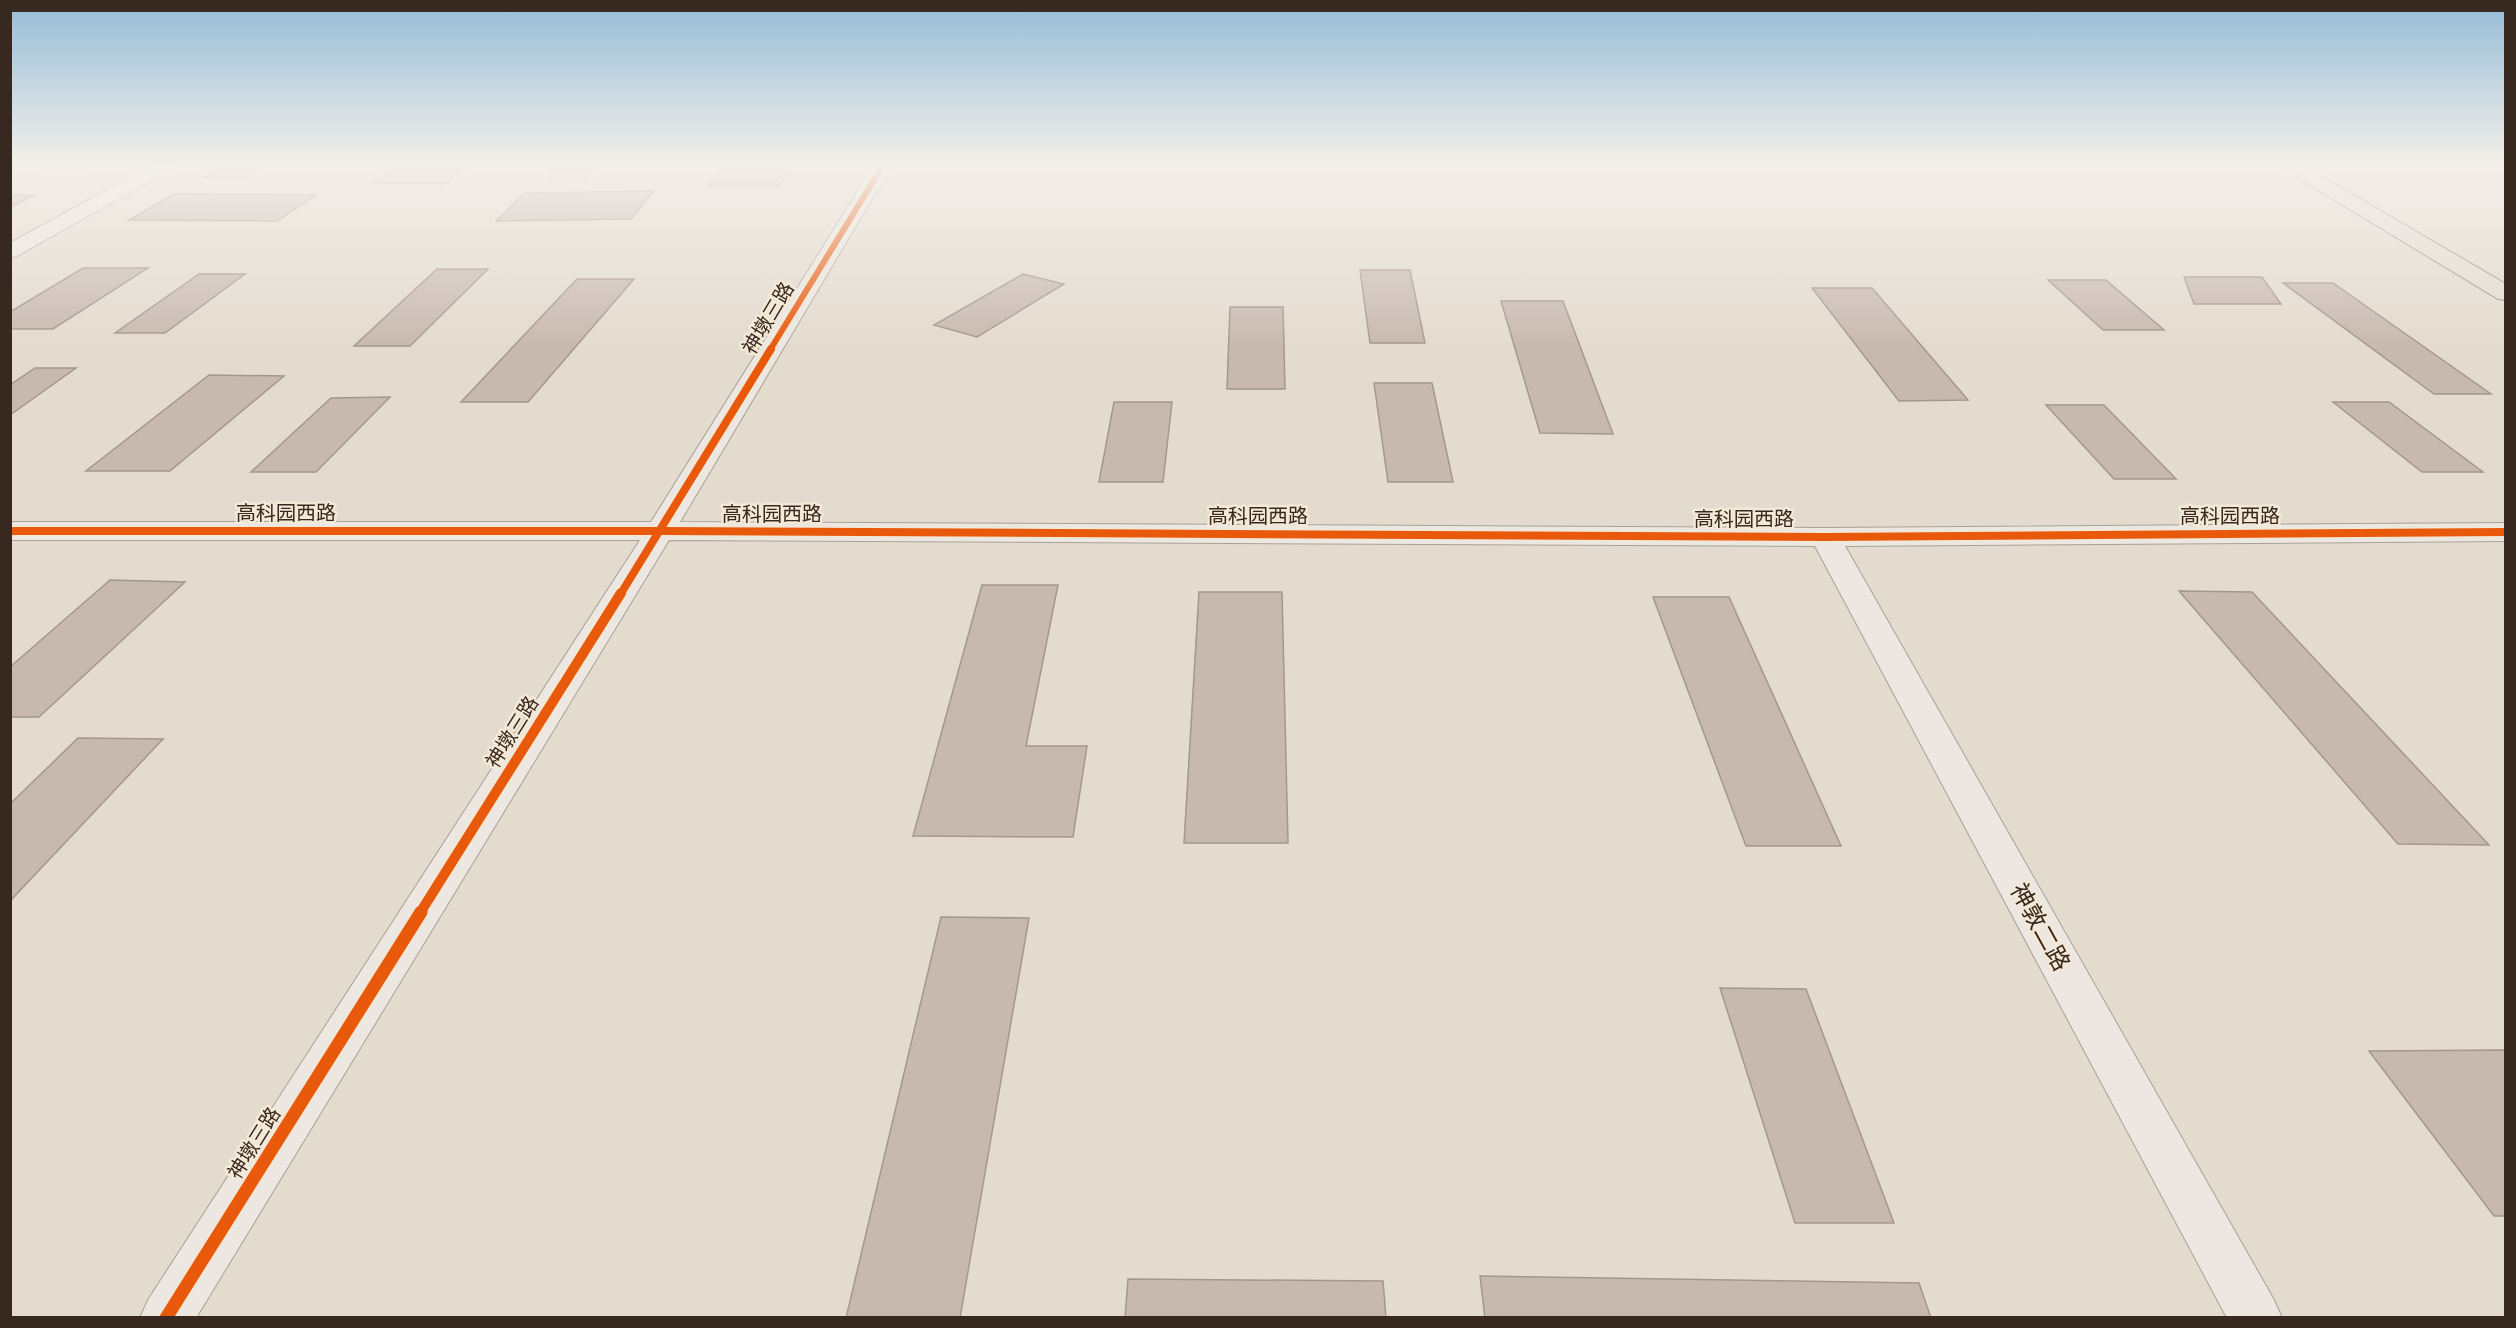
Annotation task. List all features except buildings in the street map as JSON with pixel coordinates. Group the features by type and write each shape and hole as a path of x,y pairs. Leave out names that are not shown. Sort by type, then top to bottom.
{"main road":[{"path":"2395,224 2505,294"},
{"path":"2410,224 2505,276"}],"street":[{"path":"10,252 60,224"},
{"name":"神墩三路","path":"166,1317 660,531 843,224"},
{"name":"高科园西路","path":"10,531 660,531 1825,537 2505,532"},
{"name":"神敦二路","path":"1825,537 2256,1317"}],"cycle path":[{"path":"166,1318 660,531 847,224"},
{"path":"10,531 660,531 1825,537 2506,532"}]}
